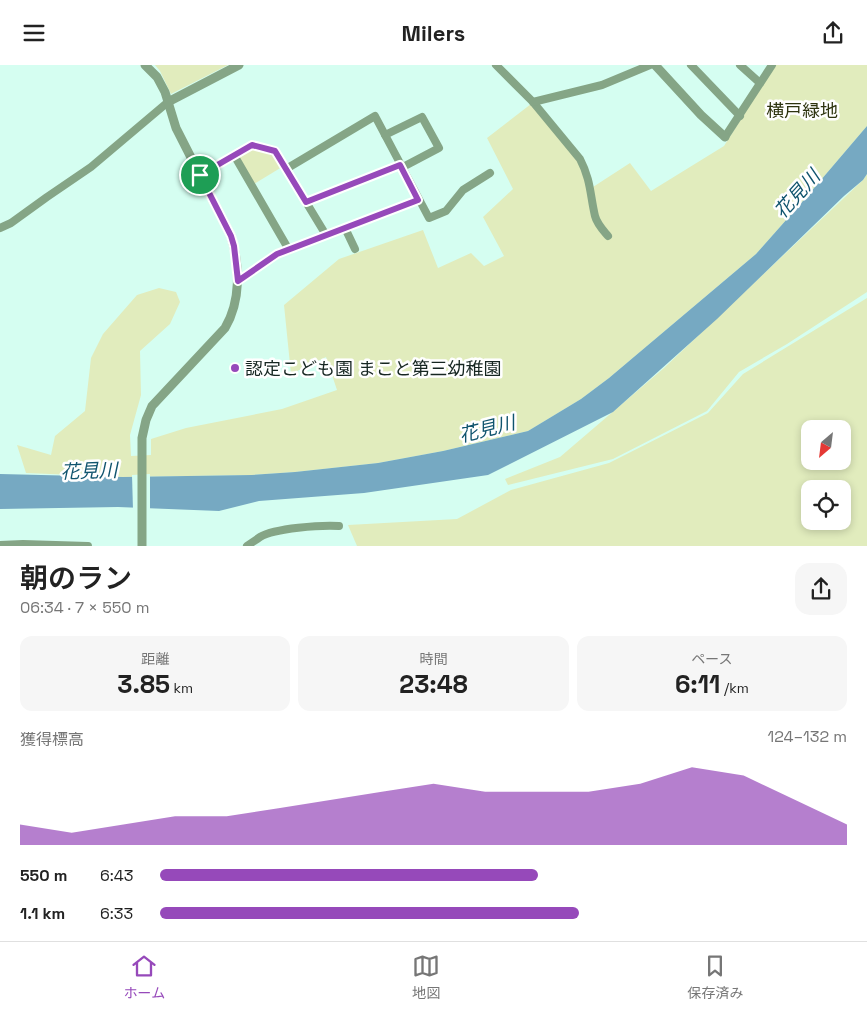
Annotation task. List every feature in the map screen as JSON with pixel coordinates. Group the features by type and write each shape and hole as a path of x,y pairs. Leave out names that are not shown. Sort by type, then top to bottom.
{"street":[{"path":"142,545 142,438 146,420 152,406 225,328 232,316 237,300 238,281 231,236 176,128 165,92 157,77 145,65"},
{"path":"0,228 11,223 91,167 168,102 239,65"},
{"path":"496,65 533,102 580,159 586,170 595,216 598,224 608,237"},
{"path":"533,102 602,85 650,65"},
{"path":"655,65 701,115 725,137 772,65"},
{"path":"691,65 740,115"},
{"path":"740,65 760,83"},
{"path":"286,169 375,116 429,218 446,211 463,190 490,173"},
{"path":"306,202 401,167 439,148 422,117 385,135"},
{"path":"200,175 252,145 275,151 326,235"},
{"path":"234,155 289,250"},
{"path":"238,281 277,254 418,200"},
{"path":"345,228 355,249"},
{"path":"247,546 260,537 288,529 324,525 339,526"},
{"path":"0,545 88,546"}],"green space":[{"path":"155,65 228,65 171,94"},
{"name":"横戸緑地","path":"775,65 867,65 867,126 756,254 609,378 581,399 528,431 443,451 378,463 295,472 252,475 123,477 26,473 17,445 51,455 55,436 85,411 91,358 103,334 137,295 159,288 176,292 180,302 170,324 140,351 141,395 130,435 131,456 151,455 151,439 186,428 282,409 337,390 326,357 291,374 284,305 339,259 423,230 438,268 471,253 484,266 504,256 483,217 513,189 487,138 531,104 572,148 593,187 630,163 651,191 724,146"},
{"path":"250,148 273,153 282,167 254,184 239,159 240,154"},
{"path":"867,174 867,292 787,344 739,372 707,411 613,459 508,485 505,479 560,457 664,368 863,180"},
{"path":"867,298 867,546 357,546 348,525 457,519 511,490 609,463 708,413 743,374"}],"water":[{"path":"867,126 867,174 863,180 844,196 717,319 613,412 488,475 364,493 259,501 219,511 118,507 0,509 0,474 123,477 252,475 295,472 378,463 443,451 528,431 581,399 609,378 756,254"}],"pier":[{"path":"150,474 150,511 133,510 132,475"}],"place":[{"name":"認定こども園 まこと第三幼稚園","path":"235,368"}],"route":[{"path":"252,145 275,151 306,202 400,165 418,200 277,254 238,281 231,236 200,175 252,145"}],"water label":[{"name":"花見川","path":"797,194"},
{"name":"花見川","path":"487,429"},
{"name":"花見川","path":"89,471"}]}
